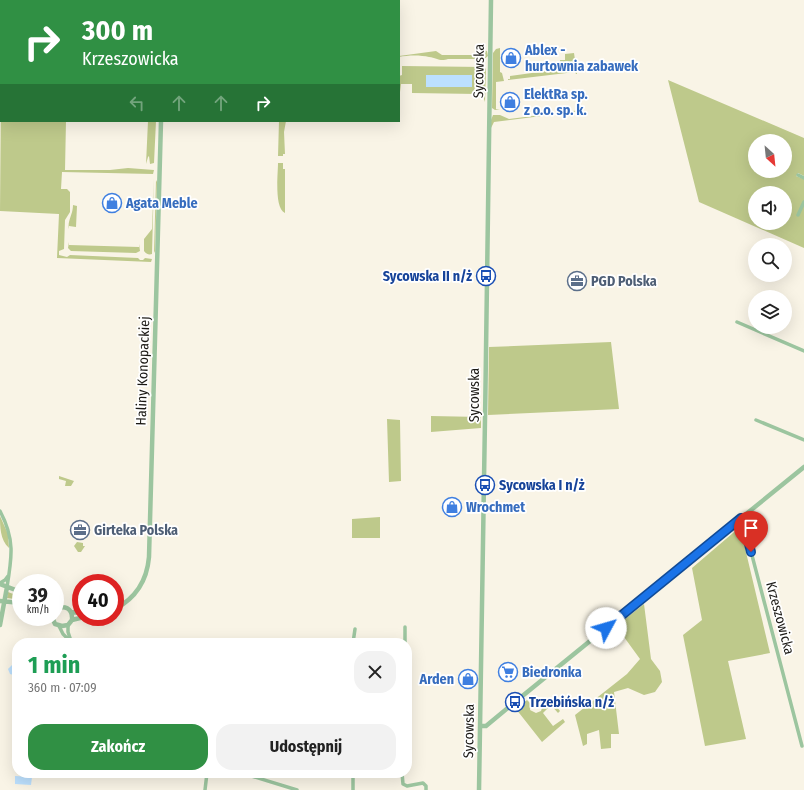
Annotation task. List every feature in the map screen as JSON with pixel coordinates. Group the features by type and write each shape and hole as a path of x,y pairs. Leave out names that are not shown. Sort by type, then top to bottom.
{"street":[{"name":"Sycowska","path":"479,790 491,0"},
{"name":"Haliny Konopackiej","path":"124,603 139,588 146,576 149,557 161,122"},
{"path":"798,175 804,178"},
{"path":"798,216 804,202"},
{"path":"736,322 804,352"},
{"path":"756,420 804,440"},
{"path":"480,726 486,726 804,467"},
{"path":"0,511 7,524 11,555 8,587 1,606 0,625"},
{"name":"Krzeszowicka","path":"741,518 802,746"},
{"path":"8,575 0,584 12,589"},
{"path":"64,608 67,608 71,612 72,620 64,626"},
{"path":"68,624 68,632 70,638"},
{"path":"59,626 63,634 68,638"},
{"path":"405,627 405,638"},
{"path":"354,638 355,629"},
{"path":"205,790 206,778"},
{"path":"260,778 297,790"},
{"path":"353,778 353,790"},
{"path":"402,778 403,784 407,786 423,783 426,786 426,790"}],"green space":[{"path":"500,48 500,72 502,73 504,81 496,82 496,109 500,109 495,110 492,108 493,53 496,49"},
{"path":"484,50 487,51 488,56 482,61 476,59 441,60 432,57 418,56 400,57 436,51 442,55 476,55"},
{"path":"574,53 577,74 575,72 508,80 510,79 510,76 561,69 560,60 565,60 565,54"},
{"path":"402,66 483,67 486,69 485,102 483,96 479,94 480,77 477,77 477,94 412,93 412,84 401,84 400,92 400,76 402,75"},
{"path":"668,80 804,138 804,176 798,173 796,176 804,179 804,248 792,243 792,238 781,238 763,230 792,230 792,186 748,186 748,223 699,202"},
{"path":"581,110 494,122 491,128 491,120 493,115 500,115 509,119"},
{"path":"1,122 66,122 65,170 110,170 128,168 154,170 153,174 62,172 61,189 67,189 70,192 70,212 65,220 64,249 59,251 59,255 67,257 70,255 138,258 140,260 145,258 152,259 151,262 57,258 59,214 0,211"},
{"path":"148,122 156,122 154,163 150,164 149,156 146,164"},
{"path":"279,122 286,122 284,132 285,154 283,154 283,156 278,156"},
{"path":"278,163 283,163 283,169 285,169 285,213 279,205 278,198"},
{"path":"154,178 152,254 147,254 144,251 144,239 152,229"},
{"path":"156,180 157,182 154,253"},
{"path":"73,205 77,206 76,227 69,226"},
{"path":"69,242 69,245 139,247 139,244 140,251 136,253 71,251 68,248"},
{"path":"611,342 619,409 488,415 489,347"},
{"path":"431,416 481,417 481,428 431,432"},
{"path":"387,419 400,420 401,481 389,482"},
{"path":"59,476 74,481 71,486 65,486 66,481 59,479"},
{"path":"0,516 8,534 9,548 2,537"},
{"path":"380,517 380,538 352,538 352,519"},
{"path":"740,527 770,653 728,661 746,739 705,746 683,635 702,620 692,568"},
{"path":"77,542 83,543 83,546 85,546 81,552 78,552 74,546"},
{"path":"8,592 12,594 12,599 7,598"},
{"path":"644,604 651,659 660,671 662,682 655,692 644,695 628,688 614,692 619,734 611,734 611,748 601,749 599,730 587,734 587,744 583,746 575,715 627,674 640,659 616,626"},
{"path":"542,698 546,700 550,698 560,711 558,713 551,705 543,713 553,726 563,719 565,722 542,742 516,709 527,700 531,704 530,710 536,713 541,711 542,708 538,700"}],"water":[{"path":"426,75 472,75 472,87 426,87"},
{"path":"12,665 12,675 10,674 8,669"},
{"path":"15,778 32,778 31,785 15,784"}],"place":[{"name":"Ablex - hurtownia zabawek","path":"511,58"},
{"name":"ElektRa sp. z o.o. sp. k.","path":"510,102"},
{"name":"Agata Meble","path":"112,203"},
{"name":"Sycowska II n/ż","path":"486,276"},
{"name":"PGD Polska","path":"577,281"},
{"name":"Sycowska I n/ż","path":"485,485"},
{"name":"Wrochmet","path":"452,507"},
{"name":"Girteka Polska","path":"80,530"},
{"name":"Biedronka","path":"508,672"},
{"name":"Arden","path":"468,679"},
{"name":"Trzebińska n/ż","path":"515,702"}],"route":[{"path":"606,628 741,518 751,552"}]}
